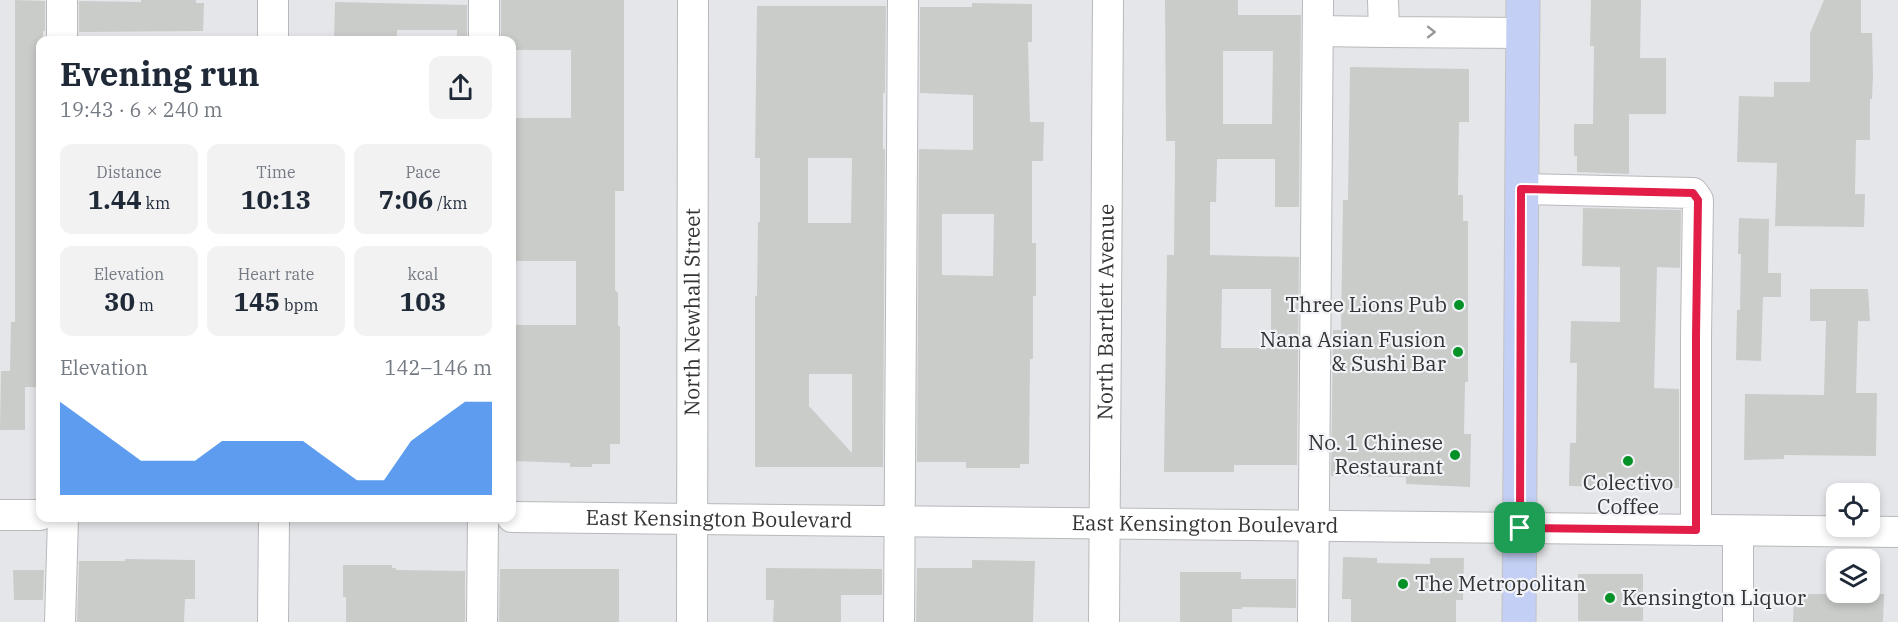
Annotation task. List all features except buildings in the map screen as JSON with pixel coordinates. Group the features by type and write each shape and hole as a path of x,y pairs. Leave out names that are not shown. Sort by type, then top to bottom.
{"main road":[{"path":"1519,622 1523,0"}],"street":[{"path":"62,0 62,36"},
{"path":"273,0 273,36"},
{"path":"484,0 484,36"},
{"name":"North Newhall Street","path":"692,622 693,0"},
{"path":"899,622 903,0"},
{"name":"North Bartlett Avenue","path":"1104,622 1108,0"},
{"path":"1313,622 1318,0"},
{"path":"1383,0 1384,32"},
{"path":"1318,31 1523,33"},
{"path":"1521,189 1693,193 1698,200 1696,530"},
{"path":"0,515 36,515"},
{"name":"East Kensington Boulevard","path":"516,517 1898,532"},
{"path":"60,622 63,522"},
{"path":"273,622 274,522"},
{"path":"482,622 483,522"},
{"path":"1738,531 1738,622"}],"place":[{"name":"Three Lions Pub","path":"1459,305"},
{"name":"Nana Asian Fusion & Sushi Bar","path":"1458,352"},
{"name":"No. 1 Chinese Restaurant","path":"1455,455"},
{"name":"Colectivo Coffee","path":"1628,461"},
{"name":"The Metropolitan","path":"1403,584"},
{"name":"Kensington Liquor","path":"1610,598"}],"route":[{"path":"1521,189 1693,193 1698,200 1696,530 1520,528 1521,189"}]}
